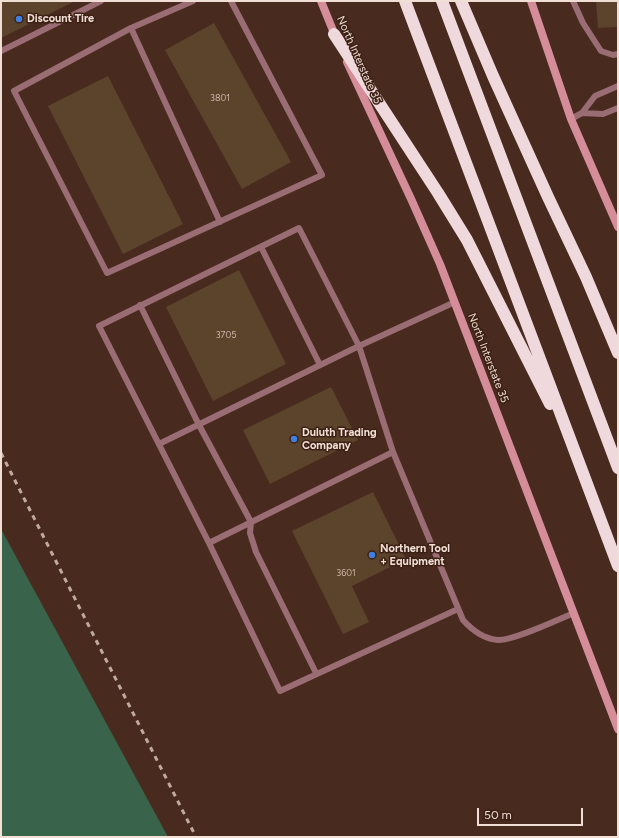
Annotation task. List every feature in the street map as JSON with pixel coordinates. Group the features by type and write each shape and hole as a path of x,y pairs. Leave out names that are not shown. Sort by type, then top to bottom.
{"highway":[{"path":"405,1 618,566"},
{"path":"442,1 618,468"},
{"path":"461,1 499,91 586,277 618,353"},
{"path":"334,34 467,240 577,457"}],"main road":[{"name":"North Interstate 35","path":"321,1 334,34 428,236 455,302 618,729"},
{"path":"531,1 571,119 618,227"}],"lane":[{"path":"1,52 102,1"},
{"path":"192,1 131,28 14,91 107,273 322,175 231,1"},
{"path":"574,1 583,23 601,51 613,55 618,54"},
{"path":"131,28 220,222"},
{"path":"571,119 582,113 595,96 618,86"},
{"path":"582,113 603,114 618,108"},
{"path":"458,609 280,691 209,543 99,326 299,228 359,346 393,452 463,620 469,626 488,638 498,640 510,639 574,613"},
{"path":"261,247 320,365"},
{"path":"159,444 359,346 455,302"},
{"path":"140,305 251,522 250,533 256,552 316,674"},
{"path":"209,543 393,452"}],"green space":[{"path":"1,529 168,837 1,837"}],"building":[{"name":"Discount Tire","path":"1,1 75,1 1,38"},
{"path":"596,1 618,1 618,27 598,28"},
{"path":"214,23 291,162 242,189 165,50"},
{"path":"108,76 183,224 123,254 48,106"},
{"path":"239,270 286,364 213,401 166,307"},
{"path":"331,387 358,440 270,484 243,430"},
{"path":"373,492 406,559 352,586 369,622 343,634 292,531"}],"railway":[{"path":"1,453 196,837"}],"place":[{"name":"Discount Tire","path":"19,19"},
{"name":"Duluth Trading Company","path":"294,439"},
{"name":"Northern Tool + Equipment","path":"372,555"}]}
